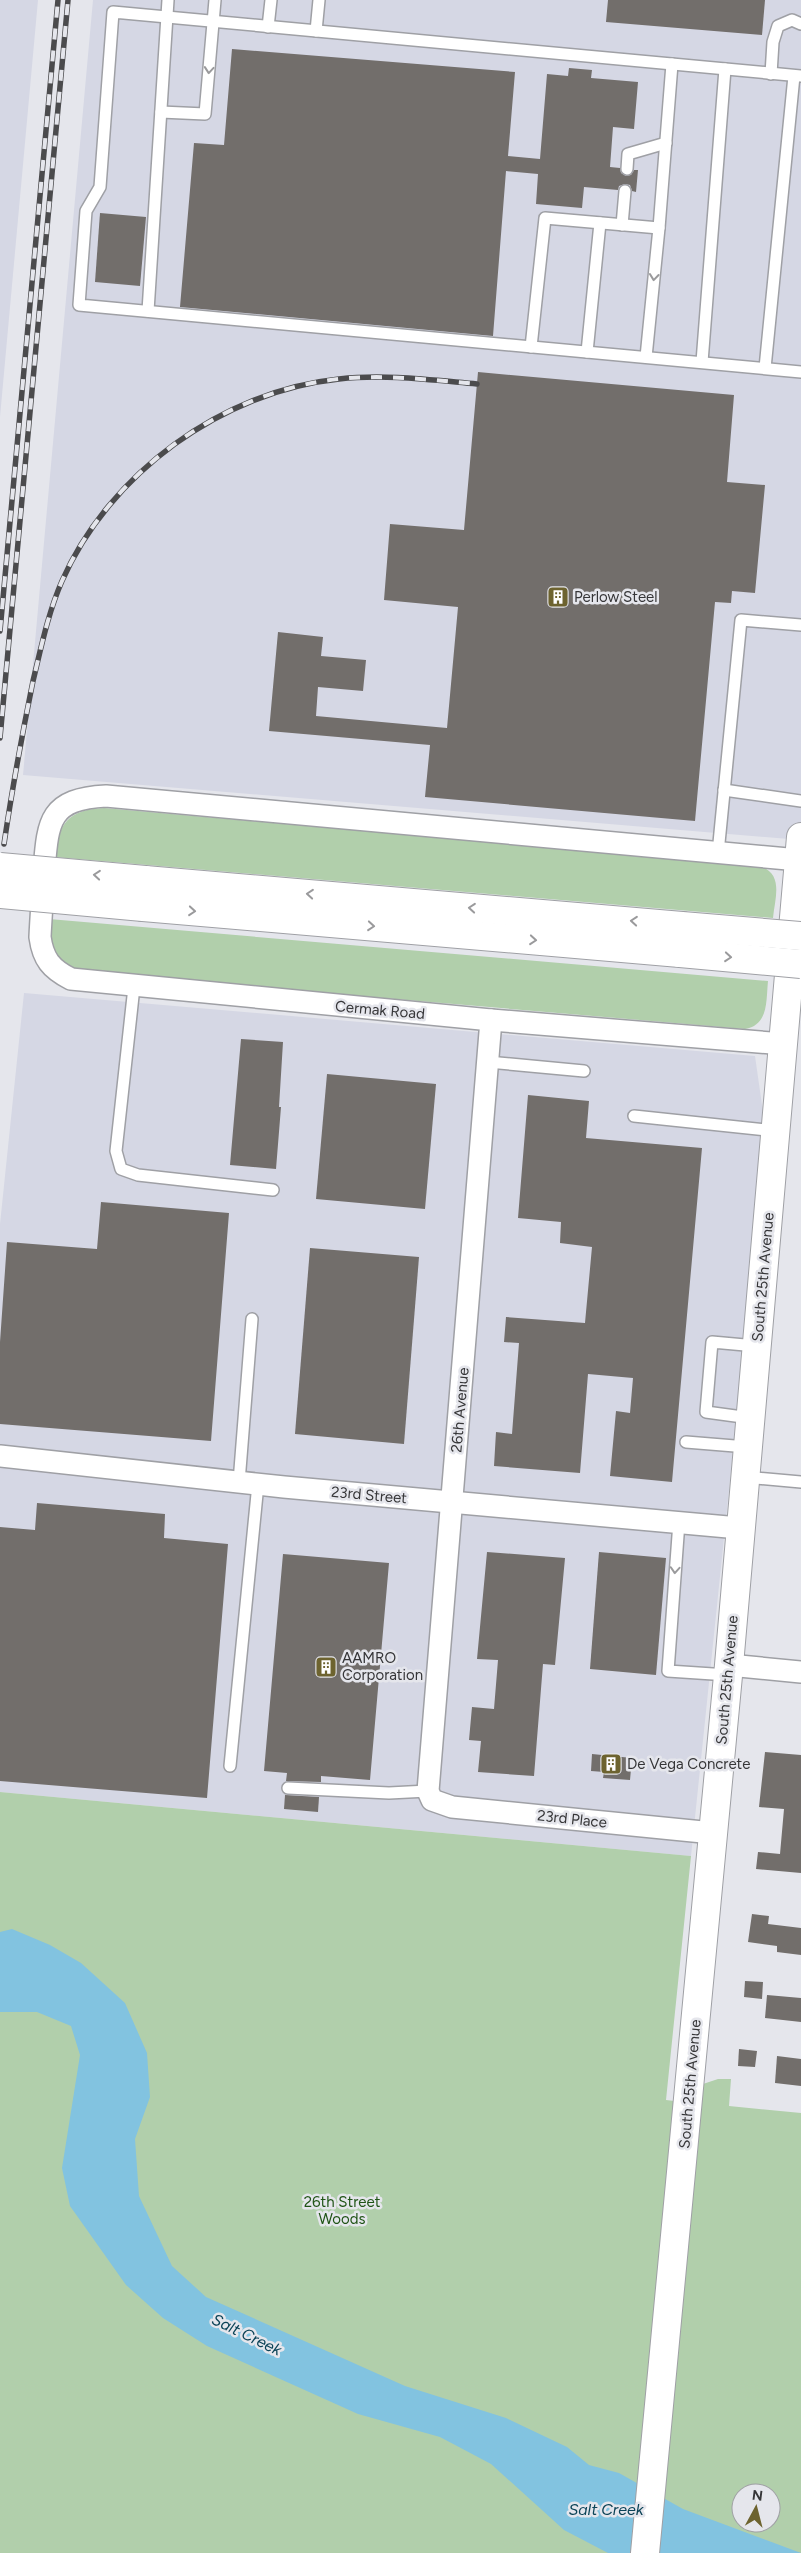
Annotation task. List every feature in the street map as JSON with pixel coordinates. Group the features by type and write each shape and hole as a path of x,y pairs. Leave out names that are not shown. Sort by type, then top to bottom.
{"main road":[{"name":"South 25th Avenue","path":"645,2553 713,1833 776,1131 793,1045 800,853"},
{"path":"0,867 801,936"},
{"path":"0,894 801,964"}],"street":[{"name":"Cermak Road","path":"793,1045 491,1020 134,987 71,979 49,965 42,953 40,937 47,832 58,813 76,800 106,796 718,853 800,853"},
{"name":"26th Avenue","path":"430,1796 491,1020"},
{"name":"23rd Street","path":"0,1456 249,1483 740,1528"},
{"path":"728,1670 801,1672"},
{"name":"23rd Place","path":"430,1796 452,1807 713,1833"}],"lane":[{"path":"115,0 100,187 86,211 79,305 801,372"},
{"path":"148,311 168,0"},
{"path":"161,112 205,114 215,0"},
{"path":"268,27 270,0"},
{"path":"316,31 319,0"},
{"path":"113,12 798,76 766,368"},
{"path":"771,74 773,42 778,26 792,20 801,24"},
{"path":"646,357 659,228 672,64"},
{"path":"702,362 725,69"},
{"path":"627,169 628,154 666,143"},
{"path":"622,225 625,191"},
{"path":"531,347 545,218 659,228"},
{"path":"587,352 600,223"},
{"path":"718,853 741,620 801,625"},
{"path":"724,790 801,801"},
{"path":"134,987 116,1151 122,1169 138,1175 273,1190"},
{"path":"488,1062 584,1071"},
{"path":"634,1116 776,1131"},
{"path":"230,1766 249,1483 252,1319"},
{"path":"750,1418 706,1412 712,1342 756,1346"},
{"path":"686,1442 747,1447"},
{"path":"744,1477 801,1482"},
{"path":"679,1522 668,1670 728,1670"},
{"path":"288,1788 430,1796"}],"shaded area":[{"path":"0,0 38,0 0,417"},
{"path":"93,0 801,0 801,840 23,775"},
{"path":"24,993 755,1056 766,1133 691,1856 0,1792 0,1224"}],"green space":[{"path":"104,808 760,866 768,870 775,881 776,895 773,918 54,857 59,835 67,820 81,812"},
{"path":"49,919 768,981 766,1003 765,1011 758,1022 753,1027 745,1029 92,973 71,967 58,956 51,941"},
{"name":"26th Street Woods","path":"0,1792 691,1856 666,2100 700,2104 703,2084 718,2079 731,2079 729,2106 801,2113 801,2553 0,2553"}],"water":[{"name":"Salt Creek","path":"12,1929 50,1945 81,1963 125,2003 147,2053 150,2097 135,2139 139,2196 172,2266 206,2297 405,2386 506,2418 567,2447 589,2465 619,2473 683,2509 731,2527 731,2533 747,2533 801,2553 608,2553 564,2530 491,2464 440,2437 358,2414 207,2346 163,2318 126,2285 70,2206 62,2168 80,2055 71,2026 37,2012 0,2012 0,1932"}],"building":[{"path":"608,0 765,0 762,35 606,22"},
{"path":"232,49 515,72 508,156 540,159 547,74 568,76 569,68 592,70 591,78 638,82 634,129 613,127 610,167 620,168 621,173 626,176 631,175 634,170 638,170 636,192 632,191 630,185 625,184 619,186 618,190 584,187 582,208 536,204 538,174 506,171 493,336 180,307 194,143 224,145"},
{"path":"100,213 146,217 140,286 95,282"},
{"name":"Perlow Steel","path":"478,372 734,395 727,482 765,485 755,593 732,591 731,603 715,602 695,821 425,797 430,745 269,731 278,632 323,637 321,656 366,660 363,691 318,687 316,716 447,728 458,607 384,600 390,524 464,530"},
{"path":"241,1039 283,1042 279,1107 281,1107 276,1169 230,1165"},
{"path":"327,1074 436,1084 425,1209 316,1199"},
{"path":"528,1095 589,1101 586,1138 702,1148 672,1482 610,1476 616,1411 630,1413 633,1378 588,1374 580,1473 494,1466 496,1432 512,1434 519,1343 504,1342 506,1317 585,1323 592,1247 560,1243 561,1222 518,1218"},
{"path":"101,1202 229,1213 211,1441 0,1424 0,1342 7,1242 97,1249"},
{"path":"310,1248 419,1257 404,1444 295,1434"},
{"path":"37,1503 165,1514 164,1538 228,1544 207,1798 0,1781 0,1527 35,1530"},
{"path":"487,1552 565,1558 555,1665 543,1664 534,1776 478,1772 481,1741 469,1740 472,1707 494,1709 498,1660 477,1659"},
{"path":"599,1552 666,1558 656,1675 590,1669"},
{"name":"AAMRO Corporation","path":"283,1554 389,1563 370,1780 321,1776 321,1782 286,1781 287,1773 264,1771"},
{"path":"765,1752 801,1755 801,1873 756,1869 758,1852 780,1854 784,1809 759,1807"},
{"name":"De Vega Concrete","path":"592,1754 632,1758 630,1780 603,1778 604,1772 591,1771"},
{"path":"285,1795 319,1797 318,1812 284,1809"},
{"path":"752,1914 769,1916 768,1924 801,1928 801,1955 777,1952 777,1946 748,1942"},
{"path":"745,1981 763,1982 762,1999 744,1997"},
{"path":"767,1995 801,1998 801,2022 765,2018"},
{"path":"739,2049 757,2051 755,2067 738,2066"},
{"path":"777,2056 801,2059 801,2086 775,2083"}],"railway":[{"path":"0,631 58,0"},
{"path":"0,738 68,0"},
{"path":"4,844 17,762 33,681 45,631 57,593 83,542 109,506 139,473 174,444 212,420 253,401 295,387 339,379 373,377 477,384"}],"place":[{"name":"Perlow Steel","path":"558,597"},
{"name":"AAMRO Corporation","path":"326,1667"},
{"name":"De Vega Concrete","path":"611,1764"}]}
